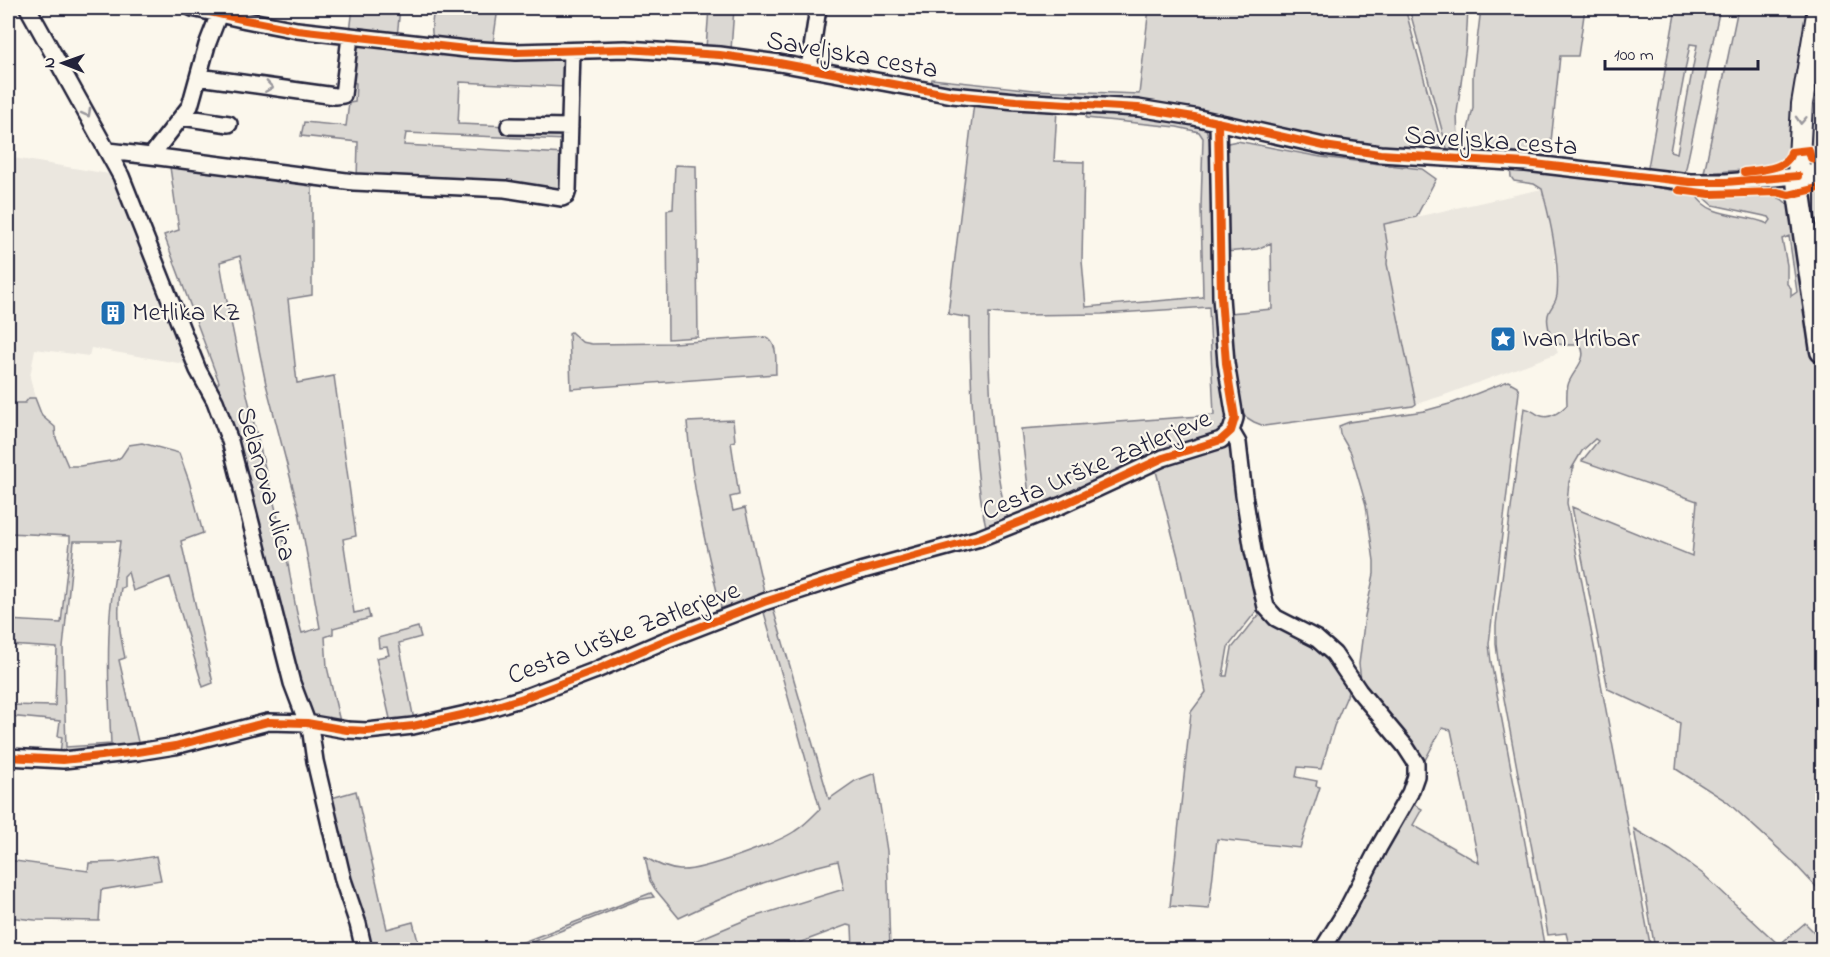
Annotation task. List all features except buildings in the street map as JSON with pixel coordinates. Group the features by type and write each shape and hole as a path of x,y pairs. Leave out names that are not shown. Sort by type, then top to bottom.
{"highway":[{"path":"1813,174 1799,193 1822,351"}],"main road":[{"path":"1813,174 1802,104 1818,8"}],"street":[{"name":"Selanova ulica","path":"28,8 121,176 198,370 215,401 231,441 292,683 307,723 343,880 364,950"},
{"name":"Saveljska cesta","path":"192,8 270,25 350,37 498,51 664,50 729,56 961,96 1138,108 1218,122 1324,146 1396,156 1526,163 1690,182 1726,182 1813,174"},
{"name":"Saveljska cesta","path":"809,68 818,8"},
{"path":"151,156 190,106 205,78 207,45 219,15"},
{"path":"205,78 335,96 343,94 350,37"},
{"path":"108,151 354,182 505,189 562,198 566,196 567,190 572,51"},
{"path":"182,117 229,124"},
{"path":"1218,122 1221,297 1226,363 1235,413 1231,431"},
{"path":"509,126 570,127"},
{"name":"Cesta Urške Zatlerjeve","path":"8,757 63,760 107,757 176,746 268,722 307,723 367,731 442,720 523,698 765,602 860,571 980,538 1062,505 1163,458 1221,440 1231,431 1238,443 1253,551 1266,607 1276,618 1317,639 1334,654 1359,691 1413,756 1417,770 1410,793 1346,911 1322,950"}],"shaded area":[{"path":"353,8 400,8 397,37 350,32"},
{"path":"434,8 498,8 493,43 489,45 435,42 432,29"},
{"path":"709,8 734,8 731,50 706,48"},
{"path":"1149,8 1405,8 1444,152 1329,142 1278,127 1246,122 931,85 932,79 1034,90 1139,94"},
{"path":"1409,8 1468,8 1466,45 1457,113 1458,142 1449,154 1446,145"},
{"path":"1481,8 1585,8 1578,56 1560,56 1549,161 1470,153 1466,147 1473,108 1473,75"},
{"path":"1676,8 1720,8 1685,173 1655,170 1647,173","holes":["1690,44 1697,45 1677,153 1670,151"]},
{"path":"1738,8 1813,8 1793,147 1789,147 1783,162 1744,170 1704,173"},
{"path":"1822,16 1822,157 1816,158 1812,156 1807,144 1811,82"},
{"path":"353,45 499,58 567,58 566,87 460,82 458,124 566,128 567,140 406,133 404,145 566,154 562,195 357,180 358,142 301,136 304,122 346,126 349,103 355,102 356,83 352,82"},
{"path":"974,103 1057,109 1054,161 1084,162 1082,261 1086,307 1203,297 1201,207 1203,138 1199,132 1177,127 1086,118 1087,112 1130,114 1199,124 1206,129 1211,144 1227,420 1222,430 1212,436 1127,465 1034,510 1029,495 1021,429 1214,415 1209,307 1102,314 989,313 989,371 993,428 1000,488 1009,521 987,530 980,498 975,447 970,318 948,314"},
{"path":"1237,141 1321,157 1422,169 1436,179 1416,217 1384,224 1388,249 1387,264 1416,404 1264,426 1241,414 1237,394 1230,313 1272,309 1271,243 1257,249 1226,252 1224,152 1228,143"},
{"path":"8,157 115,175 190,365 91,348 89,356 35,349 30,377 35,398 29,398 25,403 8,403"},
{"path":"169,160 312,180 312,295 288,299 297,383 334,376 356,536 343,539 354,613 368,610 370,618 333,628 333,634 325,637 327,667 341,726 313,717 306,709 215,387 219,382 164,235 179,230","holes":["240,256 266,384 299,511 320,628 302,633 284,543 240,363 220,262"]},
{"path":"675,165 696,166 698,337 668,339 667,210 673,209"},
{"path":"1510,168 1647,185 1696,195 1702,203 1719,212 1768,224 1771,220 1769,217 1713,205 1706,199 1731,195 1773,197 1782,199 1787,204 1790,202 1795,213 1822,380 1822,893 1791,860 1726,801 1676,769 1680,723 1608,689 1572,507 1692,556 1697,501 1582,461 1598,441 1595,439 1582,451 1572,468 1574,467 1569,482 1567,503 1651,949 1570,949 1566,933 1548,935 1500,677 1496,625 1524,408 1547,417 1564,408 1567,405 1568,385 1583,355 1580,345 1555,343 1549,328 1548,315 1556,300 1558,283 1556,256 1542,189 1534,184 1514,181","holes":["1789,236 1797,292 1791,296 1791,288 1787,284 1787,265 1782,239"]},
{"path":"1542,189 1553,241 1557,293 1555,304 1548,317 1558,353 1416,404 1387,264 1388,249 1384,224"},
{"path":"1822,190 1822,322 1806,196 1811,191"},
{"path":"571,332 582,342 592,344 672,343 766,337 775,348 776,374 571,389 569,333"},
{"path":"1508,381 1517,386 1519,392 1489,644 1545,949 1347,950 1344,947 1331,950 1408,801 1422,809 1413,825 1479,863 1451,730 1442,728 1424,762 1420,764 1358,685 1361,680 1359,664 1365,616 1374,574 1374,561 1366,505 1351,453 1340,434 1339,426 1349,422 1424,411 1453,403"},
{"path":"29,398 35,398 42,416 55,427 56,438 68,466 116,460 121,457 129,445 142,443 179,453 189,481 203,533 181,541 213,683 203,687 170,577 133,591 128,572 124,576 124,587 121,588 119,605 119,623 125,658 119,660 139,746 60,754 62,737 58,736 60,721 8,716 8,705 55,706 57,648 8,645 8,620 61,623 70,542 70,536 8,533 8,403 25,403","holes":["74,541 120,541 109,630 111,744 66,747 63,648"]},
{"path":"733,420 735,441 731,442 739,495 730,497 733,511 745,508 765,596 722,612 700,518 687,422"},
{"path":"1231,444 1260,597 1258,609 1228,647 1223,676 1227,676 1232,648 1263,610 1320,643 1349,687 1321,769 1298,767 1296,777 1317,781 1316,786 1320,787 1300,848 1217,839 1209,909 1170,906 1191,712 1206,692 1178,557 1155,467"},
{"path":"772,605 829,799 855,781 875,773 887,851 890,949 853,949 852,926 847,925 796,944 794,941 771,949 699,949 695,941 750,918 844,889 838,861 757,885 679,918 650,881 645,857 662,866 680,870 704,866 738,856 786,836 802,826 820,809 763,609"},
{"path":"418,627 421,637 399,643 414,720 391,723 376,658 389,655 387,647 379,648 378,638"},
{"path":"356,791 387,929 413,922 420,949 367,949 328,799"},
{"path":"1634,829 1670,850 1703,874 1779,945 1805,923 1822,940 1822,949 1784,949 1780,945 1774,950 1655,949"},
{"path":"156,856 161,880 101,890 99,921 35,920 8,917 8,860 88,871 89,863 121,862"},
{"path":"651,893 654,897 638,900 515,949 505,949"}],"cycle path":[{"path":"192,8 297,30 466,49 516,52 626,49 720,55 779,63 952,95 1138,108 1194,117 1324,146 1380,154 1526,163 1690,182 1726,182 1798,176"},
{"path":"8,757 63,760 138,752 175,746 268,722 307,723 367,731 413,726 484,710 594,671 764,602 860,571 980,538 1062,505 1163,458 1221,440 1231,431 1235,418 1226,363 1221,297 1218,122"},
{"path":"1744,172 1779,166 1789,158 1791,152 1809,150 1811,158 1822,160"},
{"path":"1679,190 1710,194 1777,192 1789,195 1822,187"}],"place":[{"name":"Metlika KZ","path":"113,313"},
{"name":"Ivan Hribar","path":"1503,339"}]}
